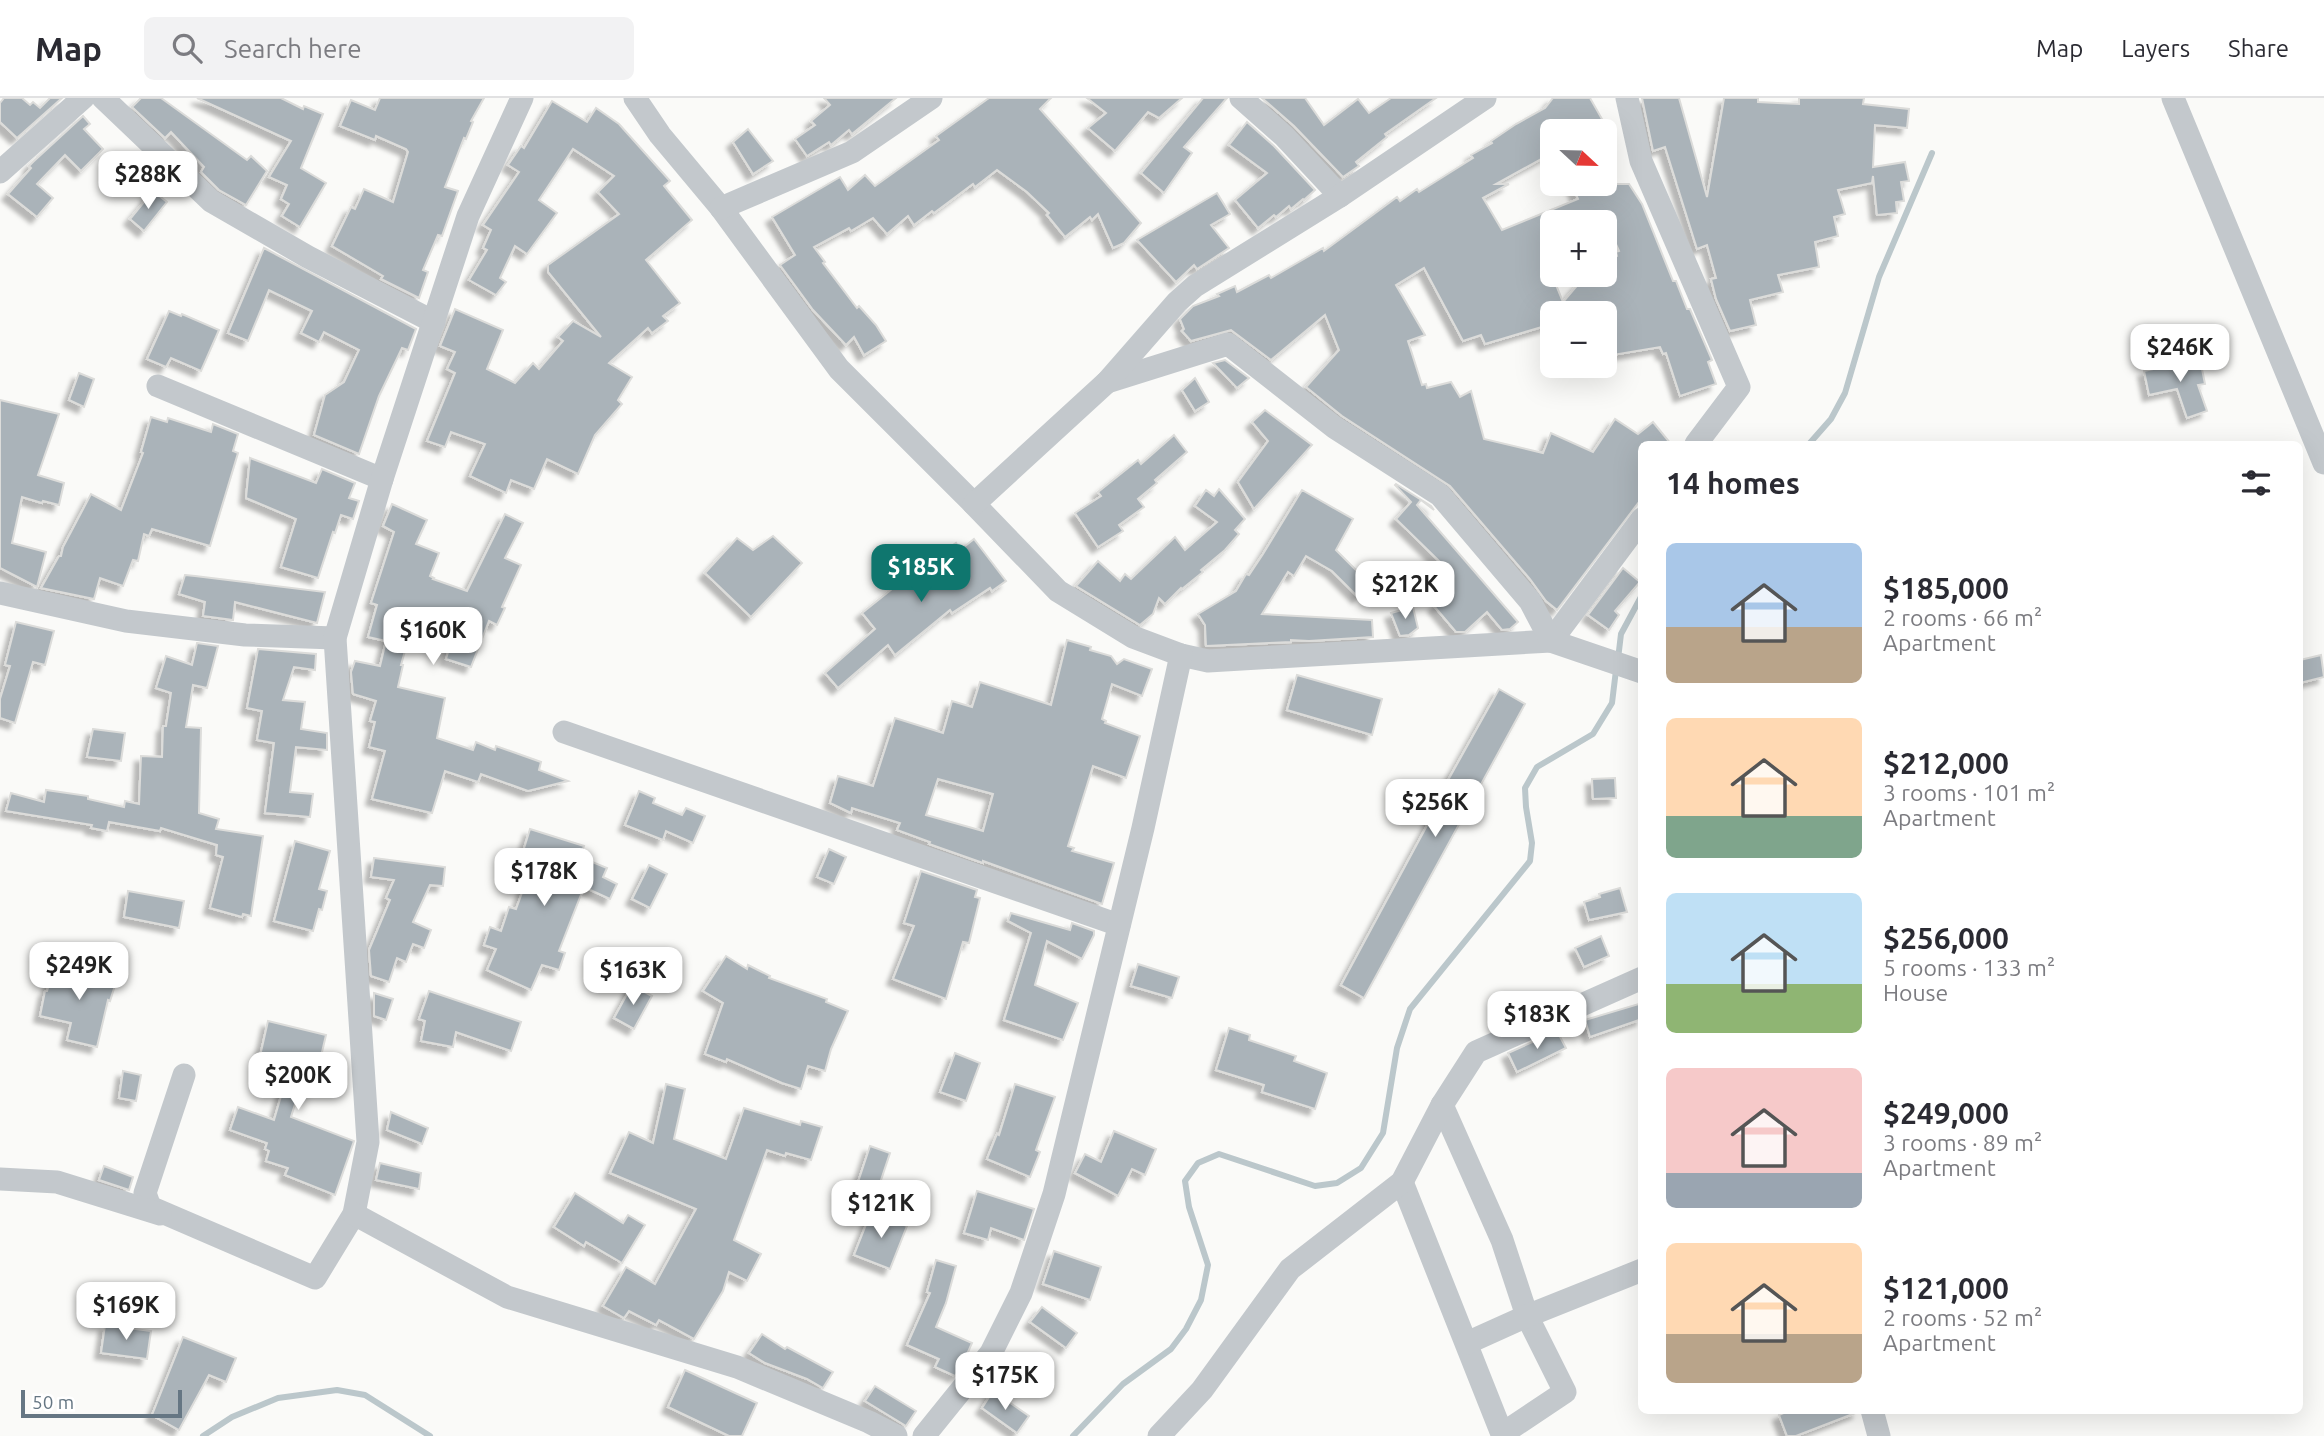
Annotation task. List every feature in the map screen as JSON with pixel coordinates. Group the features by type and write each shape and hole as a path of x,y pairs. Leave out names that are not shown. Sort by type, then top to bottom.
{"street":[{"path":"0,172 83,98"},
{"path":"103,98 211,201 308,257 434,322"},
{"path":"184,1075 145,1193 150,1207 315,1278 354,1214 368,1142 335,638 382,479 468,216 522,98"},
{"path":"635,98 660,135 721,208 839,369 1058,591 1133,637 1181,655 1208,661 1552,641 1638,670"},
{"path":"721,208 852,152 931,98"},
{"path":"1241,98 1284,136 1340,195"},
{"path":"974,504 1107,382 1177,302 1195,286 1340,195 1485,98"},
{"path":"1627,98 1641,161 1739,387 1698,441"},
{"path":"2173,98 2324,463"},
{"path":"1107,382 1228,344 1334,427 1440,495 1530,601 1552,641"},
{"path":"158,386 382,479"},
{"path":"1552,641 1638,524"},
{"path":"0,593 126,621 245,635 335,638"},
{"path":"924,1436 991,1353 1021,1293 1054,1194 1181,655"},
{"path":"564,732 1119,925"},
{"path":"1159,1436 1202,1390 1290,1269 1402,1182 1442,1105 1476,1052 1638,980"},
{"path":"1402,1182 1502,1434 1565,1392 1527,1316 1502,1240 1442,1105"},
{"path":"0,1179 57,1182 177,1219"},
{"path":"354,1214 507,1297 737,1367 896,1436"},
{"path":"1468,1343 1638,1272"},
{"path":"1873,1414 1879,1436"}],"building":[{"path":"4,98 22,98 30,105 33,102 40,108 50,98 62,98 17,138 0,122 0,103"},
{"path":"141,98 161,98 247,160 251,156 267,171 246,205 219,190 201,172 204,167 171,132 165,138 132,107"},
{"path":"197,98 281,98 303,109 304,106 323,114 301,168 326,183 300,227 282,216 289,204 281,199 287,185 269,177 291,141"},
{"path":"380,98 484,98 471,121 473,122 445,187 458,191 442,236 438,235 423,270 428,272 419,298 381,279 383,276 332,246 351,207 355,209 364,189 393,202 408,152 406,149 376,136 375,140 340,126 351,100 375,110"},
{"path":"824,98 896,98 852,134 849,130 831,145 829,142 807,156 795,139 815,125 811,121 830,105"},
{"path":"989,98 1051,98 1040,109 1141,223 1124,243 1113,248 1098,214 1092,220 1090,217 1065,237 1047,215 1049,213 1027,192 997,170 914,225 908,216 887,234 873,218 851,231 849,228 814,247 857,308 859,306 876,325 886,341 864,355 854,337 846,345 813,310 780,265 795,255 772,217 840,177 848,190 865,175 875,186 939,140 936,136"},
{"path":"1087,98 1182,98 1159,118 1148,112 1115,151 1088,128 1106,113"},
{"path":"1203,98 1227,98 1184,147 1192,153 1164,193 1141,173"},
{"path":"1262,98 1305,98 1324,125 1358,99 1369,113 1391,98 1436,98 1385,134 1387,137 1356,162 1359,166 1343,177 1294,126"},
{"path":"1553,98 1590,98 1602,119 1540,119 1540,160 1496,184 1509,184 1483,198 1502,230 1540,214 1540,287 1557,287 1563,301 1540,301 1540,328 1485,344 1481,335 1463,341 1424,268 1396,285 1425,335 1408,341 1422,385 1426,384 1427,388 1451,382 1460,397 1471,391 1484,439 1543,453 1551,433 1593,452 1615,419 1638,434 1653,422 1669,441 1638,441 1638,503 1557,610 1546,601 1450,486 1342,416 1306,387 1339,350 1325,315 1271,360 1231,330 1191,341 1182,331 1184,329 1180,319 1193,306 1219,296 1217,294 1235,286 1237,292 1269,275 1271,278 1323,248 1324,251 1397,197 1400,201 1417,189 1419,192 1473,158 1471,155 1492,143 1491,141 1545,108"},
{"path":"1642,98 1679,98 1707,197 1724,98 1758,98 1758,102 1799,104 1799,98 1864,98 1863,104 1909,109 1907,128 1875,125 1873,167 1905,162 1909,181 1901,182 1904,201 1896,202 1897,213 1877,215 1873,176 1872,183 1838,190 1845,214 1834,217 1838,236 1815,242 1819,267 1778,275 1783,292 1750,300 1756,325 1730,331 1716,299 1711,279 1716,278 1707,245 1697,249 1665,147 1653,151"},
{"path":"552,101 587,122 596,108 619,124 670,181 664,186 692,220 646,260 680,303 663,316 668,321 652,333 648,328 609,363 632,377 618,400 622,404 595,435 578,474 547,459 534,489 511,480 506,493 470,476 485,444 451,432 445,447 427,441 455,373 447,369 455,352 440,346 455,309 503,330 487,369 515,383 533,363 539,369 563,341 558,337 573,321 601,337 548,272 548,265 619,214 598,192 614,176 573,149 539,200 557,213 527,254 515,246 500,278 506,282 496,295 469,280 487,250 483,248 491,230 483,225 519,172 508,165 521,146 524,148"},
{"path":"83,116 90,124 84,129 103,149 81,171 65,155 37,184 53,198 37,217 8,194 31,168 29,166"},
{"path":"1247,122 1274,146 1315,190 1291,209 1289,206 1258,228 1235,200 1267,173 1229,145"},
{"path":"748,129 773,161 753,174 733,142"},
{"path":"1617,184 1629,184 1642,204 1673,281 1676,281 1687,309 1690,309 1712,360 1708,362 1716,384 1680,396 1666,353 1663,354 1660,347 1617,354 1617,301 1564,301 1576,287 1617,287 1617,210 1551,210 1578,199 1577,196 1617,196"},
{"path":"153,191 167,202 144,231 130,219"},
{"path":"1217,193 1230,214 1211,225 1229,248 1197,269 1194,265 1176,282 1137,240"},
{"path":"264,248 416,329 408,350 402,348 379,396 359,454 314,435 325,395 344,382 359,350 324,332 319,342 301,333 312,311 269,290 248,341 228,333"},
{"path":"169,311 219,330 201,371 171,358 166,367 147,359"},
{"path":"2200,359 2205,384 2198,385 2207,411 2187,418 2177,389 2149,395 2144,371"},
{"path":"1225,360 1249,378 1237,388 1213,363"},
{"path":"79,373 94,379 84,407 69,400"},
{"path":"1195,378 1209,402 1195,411 1182,390"},
{"path":"0,400 59,414 38,475 64,483 59,505 22,497 12,543 46,552 37,587 0,568"},
{"path":"1265,410 1312,445 1254,509 1238,482 1268,441 1252,422"},
{"path":"151,417 167,422 168,418 211,432 213,424 238,434 233,451 238,453 210,546 152,529 149,536 144,534 138,561 133,560 123,586 100,578 94,599 41,588 61,556 63,547 91,494 121,510 143,453 141,452"},
{"path":"1174,435 1187,452 1138,499 1144,507 1119,525 1123,531 1098,547 1075,513 1101,496 1098,492 1138,460 1141,464"},
{"path":"250,458 316,483 322,469 355,483 349,498 359,501 353,519 341,515 318,578 281,567 296,519 246,498"},
{"path":"1396,484 1431,506 1434,510 1421,500 1417,505 1518,622 1510,629 1502,630 1487,612 1465,632 1456,632 1434,606 1451,591 1431,568 1439,561 1396,519 1411,502"},
{"path":"1219,489 1245,519 1235,530 1239,534 1201,570 1203,572 1165,604 1159,598 1153,614 1140,625 1076,586 1098,561 1120,581 1125,574 1131,579 1175,537 1185,550 1217,522 1195,506 1206,490 1214,496"},
{"path":"1302,490 1353,519 1336,550 1370,584 1358,597 1332,571 1306,556 1294,576 1288,572 1262,614 1372,620 1373,637 1206,646 1205,625 1198,614 1236,591 1263,554"},
{"path":"392,504 427,520 416,544 439,553 430,576 467,591 505,514 523,523 505,558 521,565 497,625 489,621 471,667 446,659 455,629 414,619 401,665 398,687 445,698 437,738 473,750 476,742 495,750 496,746 541,762 539,770 568,781 528,791 481,774 478,782 445,771 432,813 372,799 385,751 369,747 375,722 370,721 376,701 353,694 351,672 355,661 380,666 386,641 368,637 377,605 371,603 394,532 383,526"},
{"path":"773,536 802,563 751,617 705,573 737,538 753,550"},
{"path":"974,539 1006,581 992,591 990,588 952,613 950,610 895,655 888,645 838,688 825,673 875,629 862,613 917,569 956,543 960,550"},
{"path":"1623,568 1638,580 1638,584 1615,611 1619,615 1609,630 1588,615"},
{"path":"185,575 325,592 317,623 235,602 233,620 203,616 205,602 179,594"},
{"path":"1413,607 1418,628 1409,635 1400,636 1391,613"},
{"path":"16,622 54,631 45,665 33,662 15,723 0,718 0,699 10,666 5,665"},
{"path":"1067,640 1111,656 1117,664 1124,659 1152,669 1142,696 1112,684 1102,719 1105,723 1140,736 1126,778 1093,766 1068,846 1074,848 1072,851 1114,863 1102,904 929,844 930,842 897,830 900,823 852,808 851,813 830,803 838,776 873,786 895,718 943,733 952,701 972,707 980,682 1051,705","holes":["938,779 993,794 983,831 926,815"]},
{"path":"197,643 218,646 207,688 193,685 186,727 201,728 199,813 219,819 216,829 263,836 251,916 243,914 242,917 210,908 223,857 216,855 217,845 161,828 160,831 109,822 107,831 91,828 92,825 6,811 11,793 44,802 46,790 88,796 88,799 124,807 125,801 139,804 141,756 162,757 163,726 166,726 171,693 156,688 166,656 192,665"},
{"path":"258,649 316,654 315,670 294,667 283,700 305,702 301,729 327,733 327,750 296,747 290,792 313,794 310,817 265,813 274,743 257,740 262,711 247,708"},
{"path":"2321,655 2324,677 2303,682 2303,659"},
{"path":"1297,675 1382,699 1372,735 1287,710"},
{"path":"1499,689 1525,704 1364,998 1341,985 1431,818 1428,816"},
{"path":"93,729 125,733 121,761 87,757"},
{"path":"1615,778 1616,798 1593,799 1592,779"},
{"path":"639,791 655,798 653,803 682,815 686,808 705,816 693,843 666,831 663,840 625,825"},
{"path":"530,829 584,846 580,857 607,868 603,877 617,884 610,899 584,887 559,951 565,953 559,970 542,965 531,990 487,970 496,949 484,945 490,927 501,931 509,907 516,909 532,865 520,861"},
{"path":"295,841 330,851 319,889 327,891 313,931 274,921"},
{"path":"829,849 846,857 834,884 817,877"},
{"path":"374,858 445,867 443,886 430,885 413,922 431,930 424,948 413,944 406,962 397,958 389,982 371,976 369,950 390,900 386,898 394,880 371,877"},
{"path":"649,865 667,874 650,908 632,899"},
{"path":"921,871 977,890 975,897 980,898 969,943 963,942 946,999 893,979 914,926 904,923"},
{"path":"1620,888 1627,912 1589,920 1584,902"},
{"path":"128,891 184,901 179,928 124,917"},
{"path":"1011,913 1070,930 1072,923 1094,931 1082,959 1047,941 1035,985 1078,1003 1063,1040 1004,1020 1031,933 1008,921"},
{"path":"1601,936 1609,956 1584,967 1575,948"},
{"path":"726,956 747,969 748,965 770,976 769,978 827,999 826,1002 848,1011 831,1049 825,1071 808,1066 801,1089 727,1059 726,1062 705,1054 723,1003 703,991"},
{"path":"1138,964 1179,977 1172,998 1131,986"},
{"path":"55,966 80,973 82,967 118,976 110,1001 108,1000 97,1047 67,1040 71,1023 40,1016 45,991"},
{"path":"632,985 652,996 634,1029 614,1018"},
{"path":"429,991 521,1022 511,1051 456,1032 453,1047 421,1041 425,1021 419,1019"},
{"path":"374,993 393,999 386,1020 374,1016"},
{"path":"1638,1004 1638,1020 1590,1037 1585,1020"},
{"path":"268,1021 326,1035 319,1065 341,1066 340,1086 301,1085 291,1117 354,1141 335,1195 285,1175 288,1168 266,1161 269,1151 265,1149 267,1143 230,1130 238,1107 274,1120 290,1065 260,1056"},
{"path":"1229,1028 1250,1035 1249,1040 1296,1056 1294,1061 1327,1073 1315,1109 1262,1092 1264,1085 1216,1070"},
{"path":"1557,1031 1566,1048 1517,1072 1508,1053"},
{"path":"955,1053 980,1063 966,1101 940,1092"},
{"path":"123,1071 141,1075 136,1101 119,1098"},
{"path":"666,1084 685,1089 674,1139 726,1159 744,1108 800,1125 801,1121 822,1127 811,1160 767,1150 734,1240 761,1254 747,1281 729,1272 723,1291 694,1339 659,1320 656,1325 629,1311 624,1318 603,1306 626,1267 655,1284 696,1209 610,1173 629,1132 653,1143"},
{"path":"1015,1084 1055,1097 1036,1150 1040,1152 1030,1177 987,1159 997,1134 999,1135"},
{"path":"391,1112 428,1128 422,1144 387,1130"},
{"path":"1114,1131 1156,1149 1145,1175 1132,1169 1118,1196 1075,1173 1085,1154 1101,1162"},
{"path":"870,1146 890,1153 876,1195 856,1188"},
{"path":"380,1163 421,1173 419,1189 376,1180"},
{"path":"104,1166 133,1177 129,1190 99,1180"},
{"path":"977,1191 1034,1209 1024,1240 991,1228 988,1240 964,1233"},
{"path":"575,1193 623,1223 628,1215 645,1225 622,1263 586,1242 584,1246 554,1227"},
{"path":"871,1212 907,1226 890,1269 854,1255"},
{"path":"1054,1251 1101,1267 1090,1300 1043,1284"},
{"path":"936,1260 956,1266 936,1327 972,1343 955,1376 935,1367 939,1359 907,1345 930,1293 927,1292"},
{"path":"1042,1307 1077,1333 1066,1348 1030,1322"},
{"path":"105,1325 151,1331 147,1359 101,1353"},
{"path":"762,1334 785,1349 787,1347 833,1372 823,1388 765,1363 749,1353"},
{"path":"183,1337 236,1358 226,1382 209,1375 179,1430 152,1415"},
{"path":"685,1370 757,1403 742,1436 729,1436 668,1407"},
{"path":"875,1386 916,1411 906,1426 865,1401"},
{"path":"993,1391 1029,1416 1017,1433 982,1408"},
{"path":"1853,1414 1796,1436 1787,1436 1779,1415"}],"waterway":[{"path":"1812,441 1831,419 1845,393 1879,277 1932,153"},
{"path":"1618,659 1621,634 1638,602"},
{"path":"1073,1436 1123,1384 1171,1349 1186,1329 1201,1300 1208,1265 1189,1207 1185,1181 1198,1163 1219,1154 1315,1186 1337,1183 1361,1168 1383,1133 1397,1048 1410,1009 1530,861 1532,843 1525,788 1537,767 1593,734 1612,703 1616,670"},
{"path":"203,1436 232,1417 278,1398 337,1390 365,1395 430,1436"}]}
